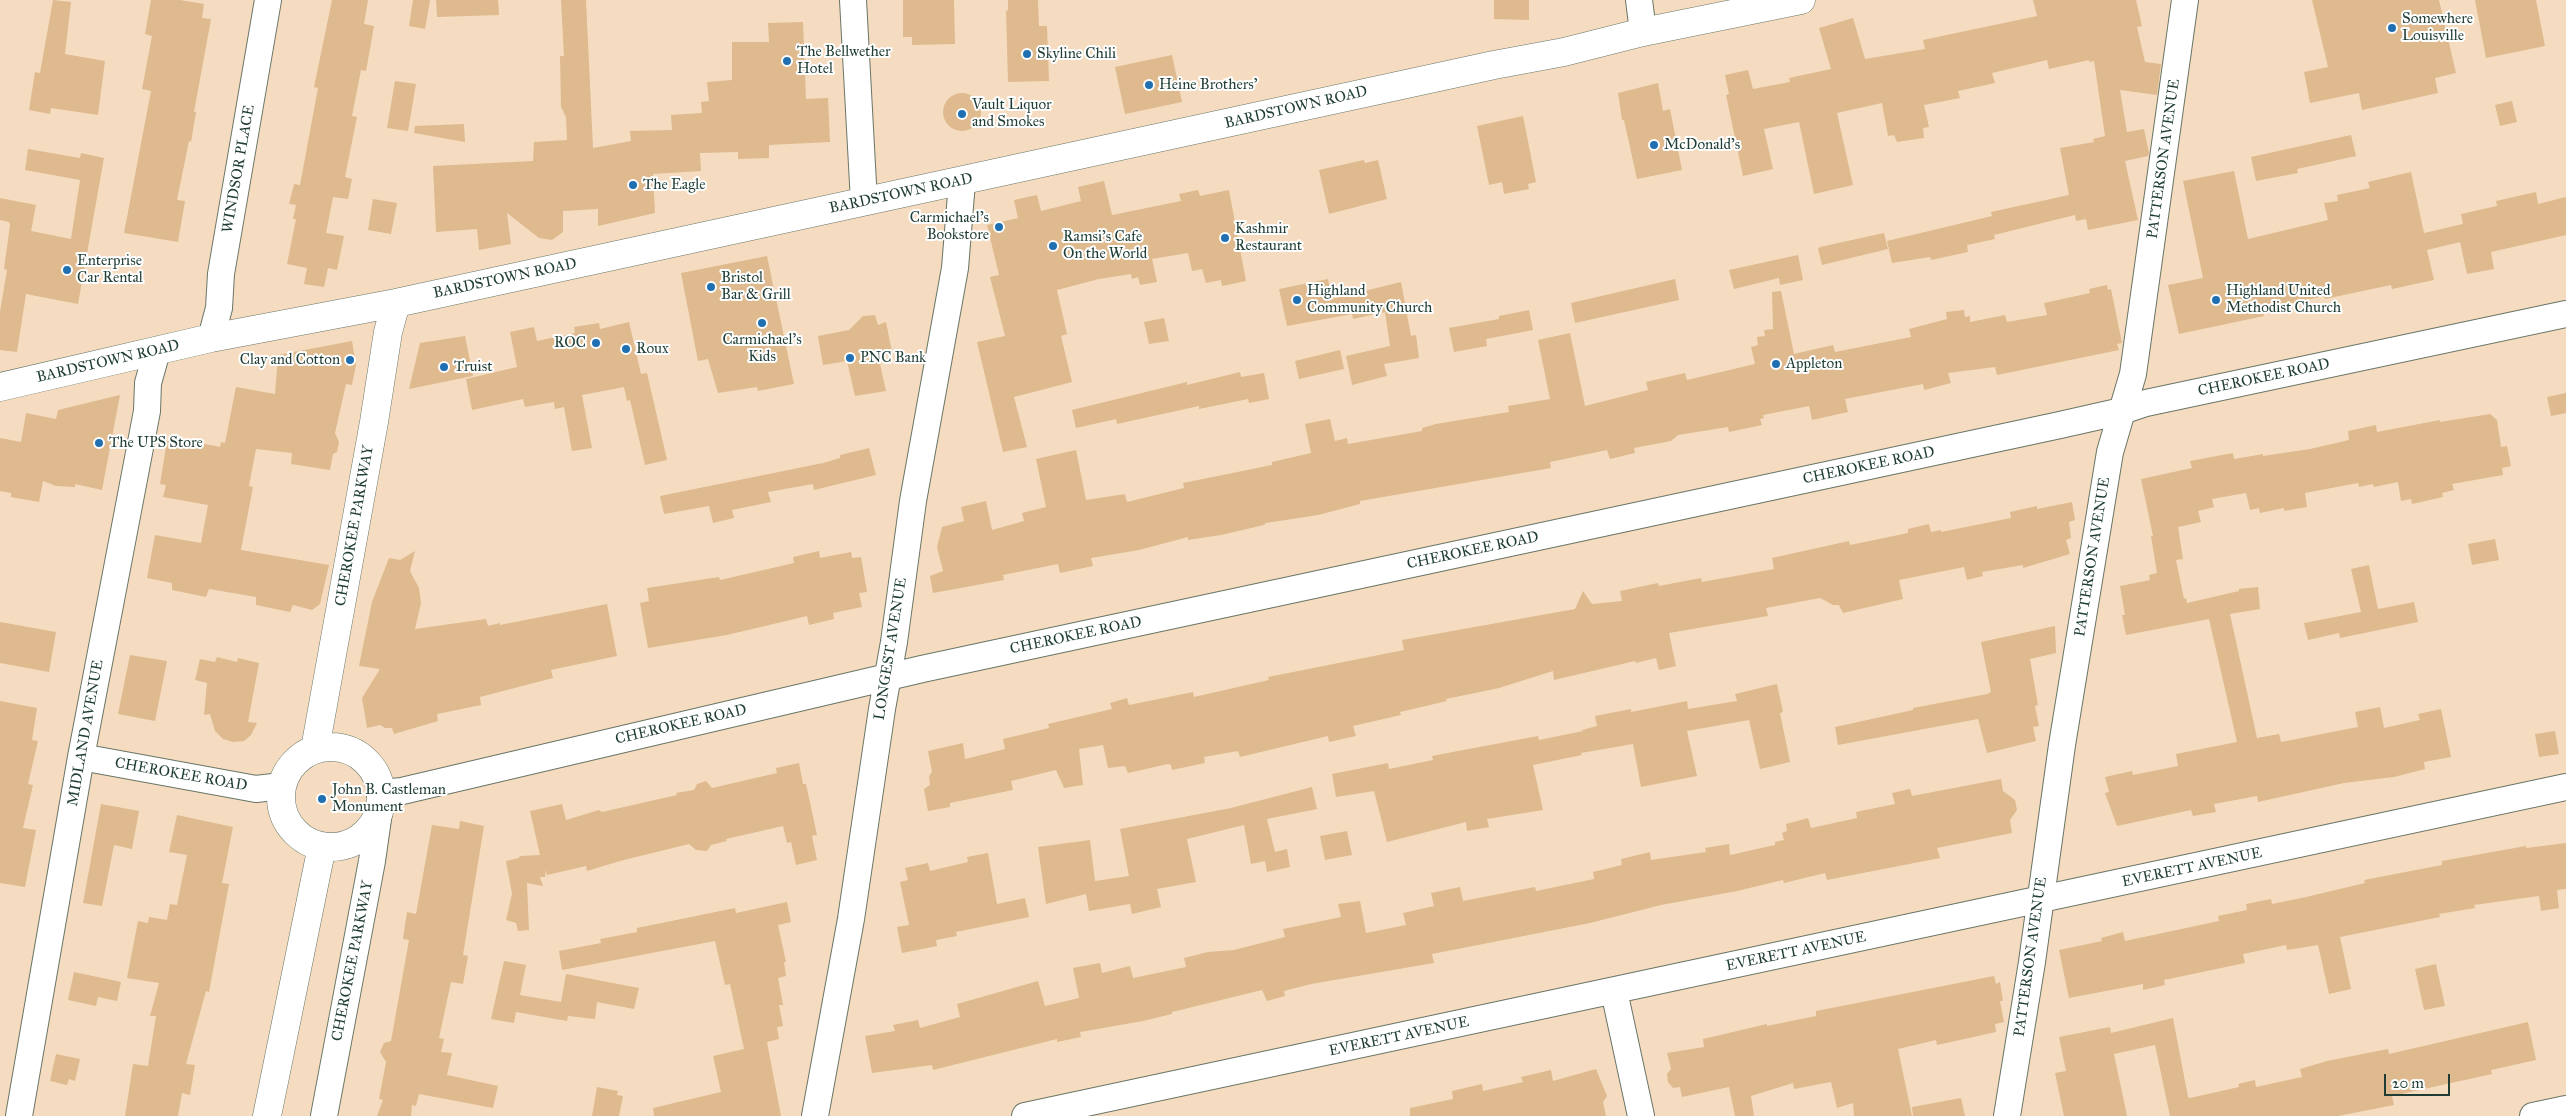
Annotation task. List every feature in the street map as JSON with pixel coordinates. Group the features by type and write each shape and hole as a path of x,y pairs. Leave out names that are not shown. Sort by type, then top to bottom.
{"main road":[{"name":"BARDSTOWN ROAD","path":"0,387 211,338 396,303 962,182 1300,107 1564,52 1643,32 1801,0"},
{"name":"CHEROKEE PARKWAY","path":"380,799 377,778 370,765 359,755 345,748 330,746 315,749 374,422 388,332 396,303"},
{"path":"315,749 300,757 288,770 282,786 281,802 285,818 294,831 307,841 322,846 338,846 352,842 365,832 375,820 380,799"},
{"path":"266,1116 322,846"}],"street":[{"name":"WINDSOR PLACE","path":"211,338 219,308 221,274 268,0"},
{"path":"853,0 864,202"},
{"path":"1639,0 1643,32"},
{"name":"PATTERSON AVENUE","path":"2007,1116 2062,745 2110,452 2133,374 2185,0"},
{"name":"LONGEST AVENUE","path":"816,1116 851,919 913,501 955,268 962,182"},
{"name":"CHEROKEE ROAD","path":"380,799 402,792 888,677 2122,411 2155,400 2566,314"},
{"name":"MIDLAND AVENUE","path":"19,1116 81,757 148,410 148,384 158,351"},
{"name":"CHEROKEE ROAD","path":"81,757 256,789 282,786"},
{"name":"EVERETT AVENUE","path":"1025,1116 2566,787"},
{"name":"CHEROKEE PARKWAY","path":"324,1116 372,861 380,799"},
{"path":"1614,991 1641,1116"},
{"path":"2533,1116 2566,1109"}],"building":[{"path":"53,0 71,2 65,54 105,61 98,115 51,108 50,114 29,110 35,72 40,73"},
{"path":"151,0 180,0 204,4 202,18 211,19 194,112 196,112 191,142 189,141 177,200 185,201 178,242 124,233 151,91 142,89 152,36 145,34"},
{"path":"332,0 368,0 364,24 374,26 366,71 361,70 352,116 357,117 345,177 352,179 348,199 333,197 326,233 344,236 337,270 328,268 324,287 304,284 307,268 287,264 296,219 293,219 296,205 289,204 294,184 300,185 318,88 314,87"},
{"path":"413,0 430,0 425,29 409,26"},
{"path":"436,0 498,0 499,15 437,17"},
{"path":"561,0 586,0 593,148 631,141 630,131 672,130 671,115 702,113 701,102 709,101 707,82 732,80 732,42 769,42 768,23 803,22 806,99 828,98 830,142 769,145 769,158 738,159 738,152 700,153 701,171 653,174 655,213 598,226 598,209 563,211 563,232 552,240 539,238 507,213 511,244 479,250 477,229 436,232 433,166 533,161 534,142 567,140 566,117 561,107 560,56 564,56"},
{"path":"903,0 954,0 955,44 912,45 912,37 903,37"},
{"name":"Skyline Chili","path":"1008,0 1038,0 1039,26 1047,26 1049,81 1008,82 1006,11 1008,10"},
{"path":"1494,0 1529,0 1529,20 1494,19"},
{"path":"2033,0 2136,0 2142,26 2137,27 2145,62 2161,64 2157,95 2120,90 2127,132 2144,129 2149,153 2148,156 2125,161 2138,220 2088,230 2086,219 2076,221 2075,215 1994,235 1995,239 1967,245 1968,252 1931,260 1930,257 1892,263 1887,241 1992,216 1991,212 2069,195 2060,148 2094,142 2093,139 2105,136 2094,61 2089,62 2089,60 2049,69 2047,60 1992,73 1995,83 1958,91 1960,98 1924,105 1929,127 1923,128 1924,138 1897,142 1894,135 1888,136 1882,103 1837,113 1853,185 1814,194 1799,122 1764,129 1773,169 1743,176 1726,95 1729,94 1725,75 1748,70 1753,89 1790,82 1789,78 1831,69 1819,28 1853,18 1865,59 1925,49 1923,40 2037,16"},
{"path":"2312,0 2439,0 2456,73 2435,78 2438,93 2362,110 2359,93 2310,103 2304,72 2328,67"},
{"path":"2475,0 2536,0 2545,46 2486,58"},
{"name":"Heine Brothers’","path":"1172,55 1182,102 1125,114 1115,67"},
{"path":"395,81 416,84 408,131 387,128"},
{"name":"McDonald's","path":"1658,83 1663,111 1670,109 1682,170 1637,179 1624,120 1622,120 1618,93"},
{"name":"Vault Liquor and Smokes","path":"962,93 975,99 981,112 975,125 962,131 949,125 943,112 949,99"},
{"path":"2512,101 2517,122 2500,126 2495,105"},
{"path":"1523,116 1536,182 1528,184 1529,189 1504,194 1502,182 1489,185 1477,126"},
{"path":"464,124 465,142 414,133 415,126"},
{"path":"2351,135 2356,156 2297,169 2298,173 2256,181 2251,157"},
{"path":"28,149 80,158 81,153 104,158 78,304 26,294 17,352 0,350 0,312 7,270 4,269 10,225 9,222 0,220 0,198 36,205 31,231 71,239 80,180 25,170"},
{"path":"1364,160 1365,163 1378,160 1387,199 1329,214 1319,170"},
{"path":"2234,171 2248,239 2328,220 2324,203 2338,201 2337,195 2370,188 2368,182 2411,172 2424,233 2463,224 2461,214 2497,206 2496,201 2536,192 2538,204 2566,197 2566,235 2491,252 2494,269 2467,274 2460,242 2427,250 2434,280 2392,289 2391,285 2325,299 2324,296 2262,310 2264,316 2179,334 2168,285 2203,278 2183,181"},
{"path":"1104,181 1112,215 1181,201 1179,194 1198,190 1200,196 1229,190 1246,281 1222,286 1221,280 1206,283 1202,269 1192,271 1188,253 1152,259 1157,282 1140,285 1138,277 1132,279 1131,274 1099,279 1057,290 1067,334 1061,336 1072,382 1014,397 1027,447 1003,452 977,342 1005,336 990,277 999,275 987,225 1018,218 1014,200 1037,195 1041,211 1081,201 1078,187"},
{"path":"373,199 397,203 391,234 368,230"},
{"path":"1884,233 1888,249 1822,265 1818,249 1820,247"},
{"path":"1798,255 1803,280 1780,285 1779,278 1734,289 1729,270"},
{"path":"767,256 794,384 758,391 757,387 718,393 708,359 698,361 681,273"},
{"path":"1328,279 1332,299 1401,282 1411,336 1416,335 1419,358 1384,364 1387,376 1352,385 1346,356 1390,346 1385,312 1353,319 1352,314 1287,326 1279,289"},
{"path":"1675,279 1679,300 1575,323 1571,303"},
{"path":"2107,285 2108,290 2111,289 2122,343 2117,344 2119,350 1997,375 1995,367 1948,373 1951,383 1924,390 1923,384 1845,399 1848,412 1812,420 1809,406 1763,415 1764,418 1760,419 1762,425 1729,432 1728,427 1678,435 1671,441 1634,448 1635,453 1610,459 1607,450 1550,462 1551,468 1360,501 1360,504 1318,515 1266,523 1221,535 1188,540 1188,537 1139,550 1091,558 1093,566 1060,573 1058,564 1003,575 1004,580 933,593 930,576 943,571 937,547 942,527 964,521 961,507 986,501 992,530 1024,521 1022,513 1046,507 1036,459 1076,450 1086,500 1125,494 1127,502 1184,488 1183,483 1272,465 1272,462 1311,453 1305,424 1330,419 1335,441 1347,438 1348,444 1422,431 1422,428 1436,424 1509,412 1508,406 1550,399 1538,340 1570,333 1585,406 1648,390 1646,382 1685,373 1687,380 1755,364 1751,347 1758,345 1757,337 1765,336 1764,330 1773,329 1772,292 1781,291 1794,354 1833,345 1835,352 1911,337 1909,329 1947,319 1946,312 1964,310 1965,317 1970,316 1970,322 2005,315 2007,322 2047,315 2044,303 2090,293 2089,289"},
{"path":"1529,310 1533,330 1486,339 1487,346 1454,352 1449,328 1499,319 1499,316"},
{"name":"PNC Bank","path":"875,315 878,325 886,322 892,352 878,355 886,391 855,396 847,361 823,365 818,336 849,330 863,316"},
{"path":"1164,318 1169,341 1149,344 1144,322"},
{"path":"629,322 641,374 647,373 667,460 645,465 630,400 627,401 624,387 582,395 592,448 572,451 564,407 555,409 554,402 525,407 523,399 472,410 466,379 517,367 510,332 534,327 537,341 575,333 574,327 599,323 600,329"},
{"path":"465,336 473,376 409,389 420,343"},
{"path":"352,341 356,365 352,385 346,384 335,433 339,442 337,452 333,454 330,470 291,464 292,453 256,449 249,486 253,487 241,550 329,565 320,604 312,610 293,605 290,612 256,605 256,597 209,589 206,597 172,590 172,583 147,578 155,535 201,543 208,505 163,497 166,485 160,484 167,441 173,442 174,438 220,447 221,442 225,443 236,387 275,394 278,355"},
{"path":"1340,350 1344,369 1299,379 1295,361"},
{"path":"1240,372 1241,377 1264,373 1269,399 1249,403 1248,399 1199,409 1199,406 1117,424 1116,419 1076,428 1072,410 1187,382 1187,385"},
{"path":"2566,393 2566,413 2551,416 2547,397"},
{"path":"120,395 102,490 75,484 75,487 56,486 43,481 39,502 11,497 11,493 0,491 0,438 21,442 26,413 56,419 58,410"},
{"path":"2490,414 2497,420 2501,447 2507,446 2511,466 2502,468 2503,475 2452,484 2454,490 2442,493 2443,497 2412,504 2411,499 2401,501 2398,482 2374,487 2373,484 2359,487 2358,483 2305,493 2307,507 2284,511 2284,508 2260,513 2259,508 2250,510 2246,493 2212,499 2214,507 2198,511 2201,522 2178,527 2183,559 2176,560 2184,599 2186,598 2187,603 2239,591 2239,589 2258,587 2260,609 2230,614 2257,738 2279,734 2281,742 2358,727 2355,712 2380,707 2384,728 2420,720 2418,714 2441,709 2451,757 2424,762 2425,769 2394,777 2344,783 2258,802 2257,796 2214,804 2216,812 2193,816 2191,810 2117,826 2105,793 2109,792 2105,777 2132,771 2133,775 2178,766 2176,754 2237,742 2209,619 2126,635 2122,615 2125,615 2120,586 2150,580 2149,575 2157,573 2151,536 2153,536 2141,479 2192,468 2190,461 2233,453 2234,459 2310,449 2349,440 2348,431 2376,425 2377,432 2440,420 2440,422"},
{"path":"869,448 876,475 814,490 813,484 768,492 771,502 732,510 734,518 713,523 709,506 664,514 660,496 823,463 840,458 840,455"},
{"path":"2072,502 2075,520 2069,522 2071,538 2066,540 2070,554 2023,568 2023,565 1982,572 1983,576 1967,580 1964,567 1899,580 1903,599 1843,613 1839,605 1833,605 1820,598 1766,608 1768,616 1669,633 1676,666 1659,670 1656,658 1554,680 1553,671 1499,688 1446,699 1447,701 1400,712 1401,715 1353,726 1356,736 1329,742 1328,736 1240,757 1238,751 1204,757 1205,763 1172,770 1171,765 1168,764 1128,773 1125,766 1108,768 1103,745 1079,749 1083,785 1064,788 1056,770 1011,781 1013,790 950,803 950,807 928,811 924,789 930,785 929,776 932,772 928,751 963,743 965,759 1005,749 1003,739 1049,728 1048,724 1112,709 1110,703 1127,698 1129,705 1193,692 1194,697 1269,680 1268,677 1404,650 1402,640 1575,609 1583,591 1592,604 1622,601 1620,591 1658,583 1659,586 1701,578 1702,582 1774,569 1772,558 1849,541 1850,545 1908,533 1908,529 1929,524 1931,532 1941,530 1941,532 2011,518 2010,512 2037,506 2037,509"},
{"path":"2495,539 2499,560 2472,565 2468,544"},
{"path":"415,551 410,571 419,588 421,603 415,629 486,619 488,626 500,623 500,625 607,604 617,656 551,670 553,678 480,697 481,705 437,714 438,721 394,734 392,728 385,728 380,725 367,728 362,698 380,669 359,666 372,602 389,558 400,560"},
{"path":"819,551 820,558 851,552 852,558 861,557 867,592 859,593 862,607 833,613 834,619 809,625 807,616 727,635 648,648 640,603 649,601 647,588 719,577 720,580 794,563 793,557"},
{"path":"2369,565 2378,609 2414,602 2418,622 2340,638 2339,633 2308,640 2304,623 2361,612 2351,569"},
{"path":"0,622 56,632 49,672 0,663"},
{"path":"2055,626 2056,653 2030,659 2038,705 2035,706 2039,726 2033,727 2036,741 1987,753 1978,719 1838,745 1835,727 1991,692 1981,642"},
{"path":"130,655 167,661 155,721 118,714"},
{"path":"217,657 237,662 238,658 259,663 248,722 257,723 251,735 244,741 233,742 223,739 215,731 210,714 204,715 207,683 195,680 200,659 215,662"},
{"path":"1777,684 1783,712 1780,713 1790,762 1760,769 1749,720 1687,731 1697,776 1641,787 1633,744 1581,753 1582,755 1533,765 1543,810 1487,819 1489,827 1467,831 1466,822 1387,842 1374,791 1336,797 1332,774 1388,763 1389,769 1433,760 1432,756 1538,736 1539,740 1583,731 1597,726 1595,716 1631,709 1631,712 1687,701 1688,709 1737,701 1735,694"},
{"path":"0,701 37,708 32,740 38,741 28,784 33,785 23,828 36,830 25,887 0,883"},
{"path":"2555,731 2559,754 2539,757 2535,734"},
{"path":"799,763 803,784 806,784 817,835 812,836 817,860 796,865 791,842 787,843 783,826 726,839 727,841 711,845 707,851 696,850 689,844 587,871 586,866 547,875 546,870 545,877 540,877 543,886 527,883 529,930 518,931 516,923 506,920 512,894 506,861 519,858 520,856 540,855 530,811 562,804 566,820 599,810 602,812 677,795 676,793 694,790 697,784 706,781 712,788 777,773 776,768"},
{"path":"2001,779 2003,791 2015,800 2017,810 2010,820 2012,833 1937,848 1940,858 1827,880 1825,873 1784,883 1783,880 1737,891 1661,905 1590,923 1432,954 1434,963 1311,984 1284,991 1285,996 1267,1001 1262,990 1143,1021 1080,1032 1081,1037 1057,1042 1057,1039 933,1070 932,1065 872,1073 865,1036 895,1031 893,1025 918,1020 920,1028 960,1017 957,1004 1038,981 1045,1006 1079,998 1073,968 1100,963 1102,973 1130,966 1133,978 1186,967 1184,958 1208,952 1234,950 1285,937 1283,929 1341,917 1338,904 1360,901 1366,933 1406,925 1403,913 1434,906 1431,893 1460,887 1463,901 1535,887 1536,891 1594,879 1593,872 1622,865 1621,859 1650,852 1651,860 1706,852 1705,848 1729,844 1730,855 1775,845 1775,842 1784,840 1782,833 1787,831 1786,824 1808,818 1811,828 1857,818 1856,812 1895,804 1892,793 1910,789 1912,796"},
{"path":"1312,787 1317,809 1267,819 1275,852 1287,849 1290,867 1267,872 1265,861 1251,864 1244,825 1187,839 1196,882 1157,889 1161,907 1132,914 1130,904 1089,911 1086,894 1046,904 1038,847 1090,840 1095,881 1129,876 1120,829 1231,808"},
{"path":"101,804 139,811 132,849 114,845 102,906 83,903"},
{"path":"177,815 233,827 222,883 229,884 209,992 206,991 186,1064 195,1065 190,1095 182,1093 178,1116 125,1116 133,1064 148,1066 156,1016 150,1016 159,983 127,978 138,921 148,923 149,917 167,920 170,904 177,905 187,855 169,852"},
{"path":"460,821 484,826 463,955 468,956 463,984 451,982 439,1038 444,1039 441,1052 452,1053 447,1075 498,1086 493,1108 419,1094 416,1106 412,1105 411,1116 377,1116 383,1100 379,1099 386,1062 380,1052 384,1043 391,1041 409,940 403,939 407,912 416,914 432,825 459,829"},
{"path":"1347,831 1352,855 1325,860 1320,836"},
{"path":"2566,843 2566,889 2557,890 2559,908 2541,911 2539,896 2474,905 2475,908 2439,914 2440,917 2340,937 2351,989 2329,994 2318,945 2287,950 2286,945 2243,954 2245,963 2164,980 2165,985 2143,990 2143,984 2069,998 2059,950 2102,941 2101,938 2123,932 2125,941 2219,921 2218,916 2247,910 2246,904 2271,899 2272,904 2306,897 2365,883 2364,880 2442,865 2442,861 2526,846 2526,848"},
{"path":"988,853 997,904 1025,898 1029,917 956,932 957,936 936,940 937,946 902,953 897,927 909,925 900,882 908,880 905,868 928,863 930,871 968,862 967,857"},
{"path":"787,902 791,922 778,925 786,962 784,962 786,976 778,978 783,1005 779,1005 783,1026 777,1027 779,1039 767,1042 781,1116 654,1116 653,1108 721,1092 713,1056 744,1049 730,984 725,985 715,941 562,970 559,951 601,943 600,939 637,932 637,928 735,908 736,913"},
{"path":"504,961 526,965 520,995 561,1002 566,974 639,988 634,1009 597,1002 595,1019 568,1016 567,1021 516,1012 514,1023 491,1019"},
{"path":"2436,964 2445,1006 2424,1010 2415,969"},
{"path":"74,972 121,982 117,1001 98,997 96,1006 68,1000"},
{"path":"1994,976 1996,984 2000,982 2003,1001 2000,1001 2004,1022 1995,1024 1996,1032 1937,1045 1936,1040 1898,1049 1912,1116 1854,1116 1853,1103 1837,1108 1831,1082 1794,1089 1793,1083 1751,1096 1754,1116 1735,1116 1729,1087 1682,1097 1680,1087 1673,1088 1668,1082 1667,1074 1671,1069 1667,1053 1704,1047 1703,1039 1767,1024 1767,1026 1816,1016 1816,1011"},
{"path":"2173,1018 2188,1097 2190,1098 2239,1087 2238,1084 2255,1080 2256,1087 2302,1077 2300,1069 2327,1061 2388,1049 2389,1054 2528,1022 2536,1060 2491,1070 2492,1074 2392,1096 2394,1105 2338,1116 2170,1116 2155,1045 2114,1054 2127,1116 2064,1116 2055,1073 2066,1071 2059,1037 2110,1027 2111,1033"},
{"path":"56,1054 80,1059 75,1081 69,1079 67,1085 50,1081"},
{"path":"1596,1069 1607,1096 1603,1102 1606,1116 1410,1116 1410,1108 1453,1099 1452,1091 1482,1084 1483,1091 1523,1082 1521,1077 1551,1070 1553,1081"},
{"path":"597,1087 618,1091 617,1095 623,1096 619,1116 592,1116"},
{"path":"1961,1098 1965,1116 1913,1116 1912,1107"}],"place":[{"name":"Somewhere Louisville","path":"2392,28"},
{"name":"Skyline Chili","path":"1027,54"},
{"name":"The Bellwether Hotel","path":"787,61"},
{"name":"Heine Brothers’","path":"1149,85"},
{"name":"Vault Liquor and Smokes","path":"962,114"},
{"name":"McDonald's","path":"1654,145"},
{"name":"The Eagle","path":"633,185"},
{"name":"Carmichael's Bookstore","path":"999,227"},
{"name":"Kashmir Restaurant","path":"1225,238"},
{"name":"Ramsi's Cafe On the World","path":"1053,246"},
{"name":"Enterprise Car Rental","path":"67,270"},
{"name":"Bristol Bar & Grill","path":"711,287"},
{"name":"Highland Community Church","path":"1297,300"},
{"name":"Highland United Methodist Church","path":"2216,300"},
{"name":"Carmichael's Kids","path":"762,323"},
{"name":"ROC","path":"596,343"},
{"name":"Roux","path":"626,349"},
{"name":"PNC Bank","path":"850,358"},
{"name":"Clay and Cotton","path":"350,360"},
{"name":"Appleton","path":"1776,364"},
{"name":"Truist","path":"444,367"},
{"name":"The UPS Store","path":"99,443"},
{"name":"John B. Castleman Monument","path":"322,799"}]}
